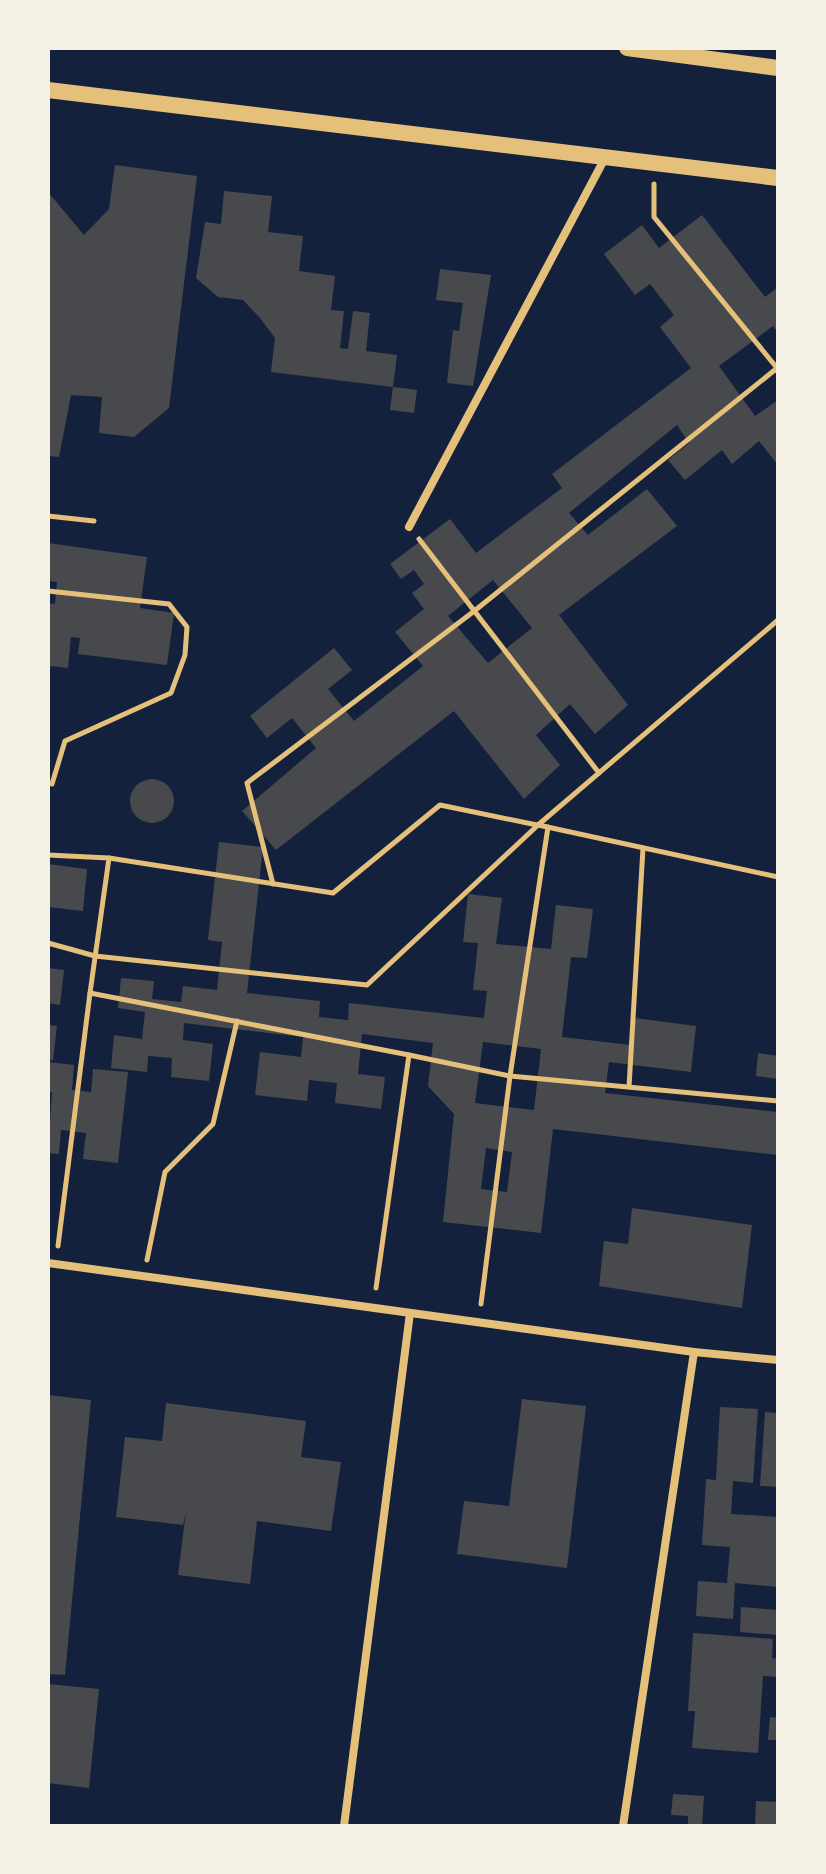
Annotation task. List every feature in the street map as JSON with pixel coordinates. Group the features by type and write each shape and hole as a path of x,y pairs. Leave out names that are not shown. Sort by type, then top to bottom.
{"main road":[{"path":"627,48 778,68"},
{"path":"48,90 778,178"}],"street":[{"path":"409,527 606,157"},
{"path":"52,1263 694,1352 778,1360"},
{"path":"344,1826 410,1313"},
{"path":"623,1826 694,1352"}],"path":[{"path":"273,884 247,783 473,612 777,370 654,217 655,163"},
{"path":"48,516 94,521"},
{"path":"409,527 599,773"},
{"path":"48,591 169,604 187,627 185,655 171,693 65,741 52,784"},
{"path":"48,943 95,956 367,985 538,825 778,620"},
{"path":"48,855 109,858 333,893 440,805 778,877"},
{"path":"479,1322 510,1076 548,827"},
{"path":"629,1087 643,848"},
{"path":"52,1263 109,858"},
{"path":"90,993 510,1076 778,1101"},
{"path":"144,1275 165,1172 213,1124 237,1021"},
{"path":"373,1307 409,1055"}],"building":[{"path":"115,165 197,176 169,408 134,437 99,433 102,397 71,395 59,457 48,456 48,192 84,235 109,209"},
{"path":"224,191 272,196 268,232 303,236 299,271 335,276 331,310 344,311 340,348 348,349 353,311 370,313 366,351 397,355 393,387 271,372 275,338 260,318 243,300 218,297 196,278 205,222 221,224"},
{"path":"702,215 765,297 778,287 778,333 773,326 719,366 755,416 778,400 778,465 759,441 732,464 722,450 685,480 668,460 689,443 677,425 569,513 588,535 647,489 677,526 559,615 628,705 595,734 570,704 536,735 560,765 524,799 454,711 276,850 242,811 316,748 292,718 267,738 250,716 334,648 352,670 328,689 354,721 423,666 395,632 424,609 412,593 424,584 414,570 401,579 390,564 450,519 476,553 562,488 552,474 691,368 660,327 674,315 650,284 635,295 604,254 642,225 659,248","holes":["493,580 532,628 488,663 448,616"]},
{"path":"440,269 491,275 473,386 447,383 453,330 459,331 463,303 436,300"},
{"path":"393,387 417,390 414,413 390,410"},
{"path":"48,543 147,557 140,608 174,613 167,665 78,654 80,638 71,637 68,668 51,666 48,678 48,603 55,604 57,582 48,581"},
{"path":"152,779 167,786 174,801 167,816 152,823 137,816 130,801 137,786"},
{"path":"219,842 263,847 247,993 320,1001 319,1017 348,1020 349,1003 484,1018 487,991 473,990 478,943 463,942 468,894 502,898 496,944 551,949 556,905 593,909 587,958 571,957 562,1037 631,1045 635,1018 696,1026 691,1072 609,1062 605,1093 778,1112 778,1155 553,1129 541,1233 443,1222 454,1114 428,1086 433,1043 362,1034 358,1074 385,1077 381,1109 335,1103 337,1083 309,1080 307,1101 255,1095 260,1052 301,1057 303,1037 184,1023 183,1040 213,1044 209,1081 171,1077 172,1058 148,1056 147,1072 111,1068 114,1035 142,1039 145,1012 118,1008 121,978 154,981 152,999 181,1002 183,986 217,990 222,942 208,940","holes":["483,1042 541,1049 534,1110 475,1103","486,1148 512,1152 507,1192 481,1189"]},
{"path":"48,864 87,869 83,911 48,907"},
{"path":"48,968 64,970 60,1005 48,1003"},
{"path":"48,1025 57,1026 53,1060 48,1060"},
{"path":"758,1053 778,1056 778,1079 756,1076"},
{"path":"48,1062 74,1065 72,1090 91,1092 93,1069 128,1072 118,1163 83,1159 86,1133 61,1130 59,1154 48,1153 52,1092 48,1092"},
{"path":"632,1208 752,1225 742,1308 599,1286 604,1241 628,1244"},
{"path":"48,1395 91,1400 65,1675 48,1674"},
{"path":"522,1399 586,1406 567,1568 457,1554 464,1501 509,1506"},
{"path":"166,1403 306,1421 301,1457 341,1462 331,1531 257,1521 250,1584 178,1575 186,1512 183,1525 116,1517 125,1437 162,1441"},
{"path":"720,1407 758,1409 753,1483 733,1481 731,1514 778,1517 778,1587 735,1583 733,1619 696,1616 698,1581 727,1583 730,1547 702,1545 706,1479 716,1480"},
{"path":"765,1412 778,1413 778,1487 760,1486"},
{"path":"741,1607 778,1610 778,1635 740,1632"},
{"path":"693,1633 773,1639 772,1658 778,1659 778,1677 763,1676 758,1753 692,1748 695,1711 688,1711"},
{"path":"48,1684 99,1689 89,1788 48,1783"},
{"path":"770,1717 778,1718 778,1740 768,1740"},
{"path":"673,1794 704,1796 702,1826 688,1826 688,1816 671,1815"},
{"path":"756,1801 778,1802 778,1826 755,1826"}]}
